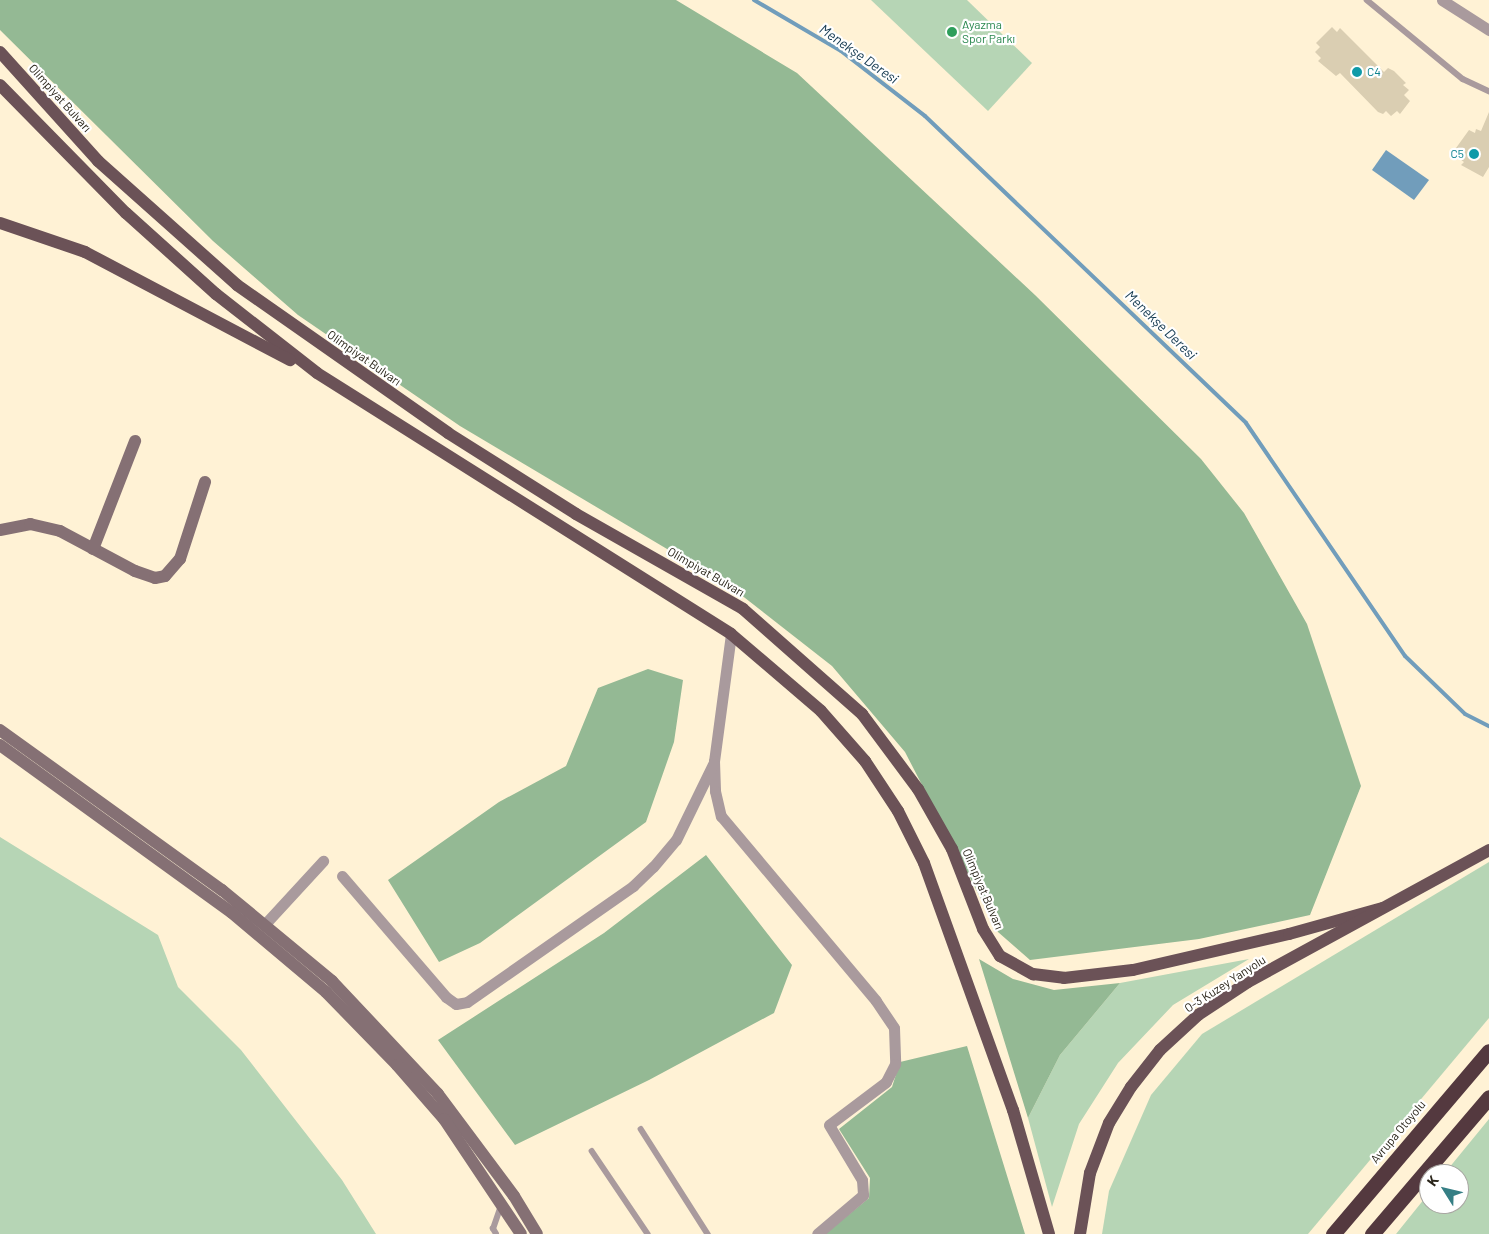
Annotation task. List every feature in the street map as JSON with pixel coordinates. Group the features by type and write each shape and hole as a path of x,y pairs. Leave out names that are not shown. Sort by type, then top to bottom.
{"highway":[{"name":"Avrupa Otoyolu","path":"1333,1234 1489,1051"},
{"path":"1372,1234 1489,1097"}],"main road":[{"name":"Olimpiyat Bulvarı","path":"0,52 98,161 237,285 448,433 576,514 743,609 862,714 918,789 952,849 983,929 1000,956 1033,974 1064,978 1133,970 1290,934 1382,908"},
{"path":"0,85 126,214 216,294 317,373"},
{"path":"0,223 85,252 317,373 731,634 821,711 866,761 898,812 924,863 1010,1101 1049,1234"},
{"name":"O-3 Kuzey Yanyolu","path":"1080,1234 1090,1173 1109,1123 1131,1087 1160,1050 1198,1015 1248,982 1489,850"}],"street":[{"path":"1442,0 1489,30"},
{"path":"93,549 135,440"},
{"path":"0,530 30,524 60,531 135,571 155,578 165,576 180,558 205,482"},
{"path":"731,634 714,761 715,791 721,816 876,1001 894,1028 895,1064 886,1082 829,1125 862,1180 863,1195 817,1234"},
{"path":"0,730 265,924 332,981 404,1055 476,1143 537,1234"},
{"path":"0,745 232,913 326,992 397,1064 444,1119 522,1234"},
{"path":"342,876 434,985 456,1004 467,1002 633,886 676,840 714,761"},
{"path":"265,924 323,861"}],"lane":[{"path":"1367,0 1463,79 1489,91"},
{"path":"641,1129 708,1234"},
{"path":"592,1151 648,1234"},
{"path":"496,1234 493,1229 502,1202"}],"green space":[{"path":"0,0 676,0 797,73 1035,295 1201,459 1244,513 1307,624 1361,786 1310,915 1199,939 1030,960 998,932 905,752 832,666 731,587 460,426 298,315 213,241 0,30"},
{"name":"Ayazma Spor Parkı","path":"871,0 967,0 1032,63 988,111"},
{"path":"648,669 683,680 674,742 646,822 480,943 439,962 388,880 499,802 566,766 598,688"},
{"path":"0,837 158,935 178,987 241,1050 342,1180 376,1234 0,1234"},
{"path":"706,855 792,965 774,1013 649,1080 515,1145 438,1040 604,933"},
{"path":"1489,862 1489,1018 1308,1234 1102,1234 1109,1191 1151,1095 1202,1034"},
{"path":"979,959 1013,979 1054,990 1120,983 1060,1055 1028,1118"},
{"path":"1249,959 1173,1005 1118,1063 1079,1124 1052,1207 1028,1118 1060,1055 1120,983"},
{"path":"967,1046 1025,1234 825,1234 869,1198 870,1178 839,1129 892,1087 900,1062"},
{"path":"1489,1119 1489,1234 1396,1234 1419,1205 1419,1214 1469,1214 1469,1164 1452,1164"}],"water":[{"path":"1386,150 1429,180 1414,200 1372,170"}],"building":[{"name":"C4","path":"1332,27 1337,32 1340,28 1384,72 1388,68 1394,71 1406,83 1403,85 1409,90 1404,95 1410,101 1400,114 1397,111 1391,116 1386,111 1383,114 1378,112 1340,73 1336,76 1318,61 1321,58 1315,52 1320,47 1316,43"},
{"name":"C5","path":"1489,112 1489,167 1483,177 1461,165 1464,162 1457,157 1461,152 1456,148 1469,130 1475,133 1476,129 1481,131"}],"waterway":[{"name":"Menekşe Deresi","path":"754,0 841,51 925,116 1246,423 1405,656 1465,714 1489,726"}],"place":[{"name":"Ayazma Spor Parkı","path":"952,32"},
{"name":"C4","path":"1357,72"},
{"name":"C5","path":"1474,154"}]}
